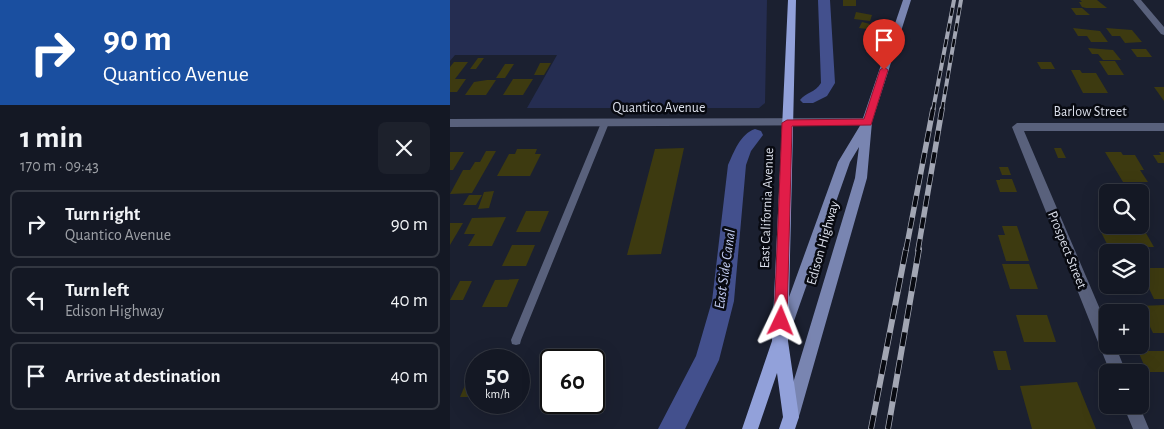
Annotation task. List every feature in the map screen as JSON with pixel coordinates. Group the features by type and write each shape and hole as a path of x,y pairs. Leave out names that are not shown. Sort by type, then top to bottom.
{"main road":[{"name":"East California Avenue","path":"789,423 780,341 792,0"},
{"name":"Edison Highway","path":"750,429 844,162 867,122 907,0"},
{"name":"Edison Highway","path":"789,423 861,178 867,122"}],"street":[{"path":"1137,0 1164,32"},
{"name":"Quantico Avenue","path":"450,122 867,122"},
{"name":"Barlow Street","path":"1017,127 1164,127"},
{"name":"Prospect Street","path":"1017,127 1115,364"},
{"path":"1135,414 1141,429"}],"lane":[{"path":"516,340 605,123"}],"shaded area":[{"path":"450,0 767,0 765,103 759,108 527,108 557,55 455,55 450,61"}],"building":[{"path":"843,0 856,0 856,6 843,6"},
{"path":"1080,0 1097,0 1107,8 1082,7 1079,2 1082,2"},
{"path":"1071,8 1082,8 1090,15 1076,15"},
{"path":"856,12 872,15 870,21 854,19"},
{"path":"862,22 870,24 867,29 859,28"},
{"path":"1073,28 1100,31 1108,42 1091,42 1087,36 1078,36"},
{"path":"1106,28 1132,30 1142,42 1125,43 1120,36 1112,36"},
{"path":"1088,48 1113,50 1121,60 1103,60 1098,54 1092,54"},
{"path":"1131,49 1146,49 1152,57 1137,57"},
{"path":"478,58 484,58 476,69 470,69"},
{"path":"1099,61 1115,61 1124,75 1108,75"},
{"path":"454,62 468,62 455,79 466,79 457,92 450,92 450,67"},
{"path":"1037,62 1051,62 1055,69 1041,69"},
{"path":"540,63 551,63 544,75 534,75"},
{"path":"505,64 514,64 505,78 496,78"},
{"path":"1071,70 1080,70 1082,73 1096,73 1108,93 1083,93"},
{"path":"513,79 533,79 523,95 503,95"},
{"path":"496,80 486,95 465,95 474,82"},
{"path":"1154,87 1164,87 1164,101"},
{"path":"684,148 661,254 627,255 655,149"},
{"path":"1054,148 1061,148 1066,158 1058,158"},
{"path":"517,149 537,149 535,154 541,154 530,176 497,176 509,154 515,154"},
{"path":"486,151 496,151 472,193 450,194 463,170 470,170 475,162 480,162"},
{"path":"450,152 464,152 453,170 450,170"},
{"path":"1105,152 1121,152 1123,155 1135,155 1144,170 1140,170 1148,182 1123,182"},
{"path":"1159,152 1164,152 1164,163 1158,163 1153,155 1161,155"},
{"path":"999,167 1008,167 1011,175 1002,175"},
{"path":"1012,179 1017,192 1000,192 996,180"},
{"path":"494,191 489,208 478,209 484,192"},
{"path":"469,195 482,195 476,205 463,205"},
{"path":"526,211 549,211 540,232 516,232"},
{"path":"506,217 492,246 468,246 475,234 464,234 472,218"},
{"path":"450,223 463,223 450,245"},
{"path":"1002,226 1017,226 1029,261 1006,261 998,235 1005,235"},
{"path":"1102,234 1146,234 1154,247 1149,247 1149,244 1107,244"},
{"path":"512,245 535,245 526,266 502,266"},
{"path":"1002,264 1029,264 1038,289 1010,289"},
{"path":"1149,268 1164,268 1164,299 1154,299 1149,288"},
{"path":"519,279 507,307 482,307 495,280"},
{"path":"460,281 472,281 463,300 450,300"},
{"path":"1164,305 1164,333 1153,333 1149,325 1149,306"},
{"path":"1016,315 1047,315 1056,342 1024,342"},
{"path":"993,351 1006,351 1011,370 998,370"},
{"path":"1149,351 1164,351 1164,372 1149,372 1149,364 1144,364 1139,354 1149,354"},
{"path":"1077,382 1096,429 1032,429 1020,386"},
{"path":"465,385 465,397 460,397"}],"waterway":[{"name":"East Side Canal","path":"808,100 822,93 828,83 824,0"},
{"name":"East Side Canal","path":"671,429 707,360 723,301 737,165 743,149 755,135"}],"railway":[{"path":"933,110 954,0"},
{"path":"942,110 961,0"},
{"path":"906,250 933,109"},
{"path":"918,250 942,109"},
{"path":"871,429 906,249"},
{"path":"888,429 919,249"}],"route":[{"path":"781,321 787,123 867,122 884,70"}]}
